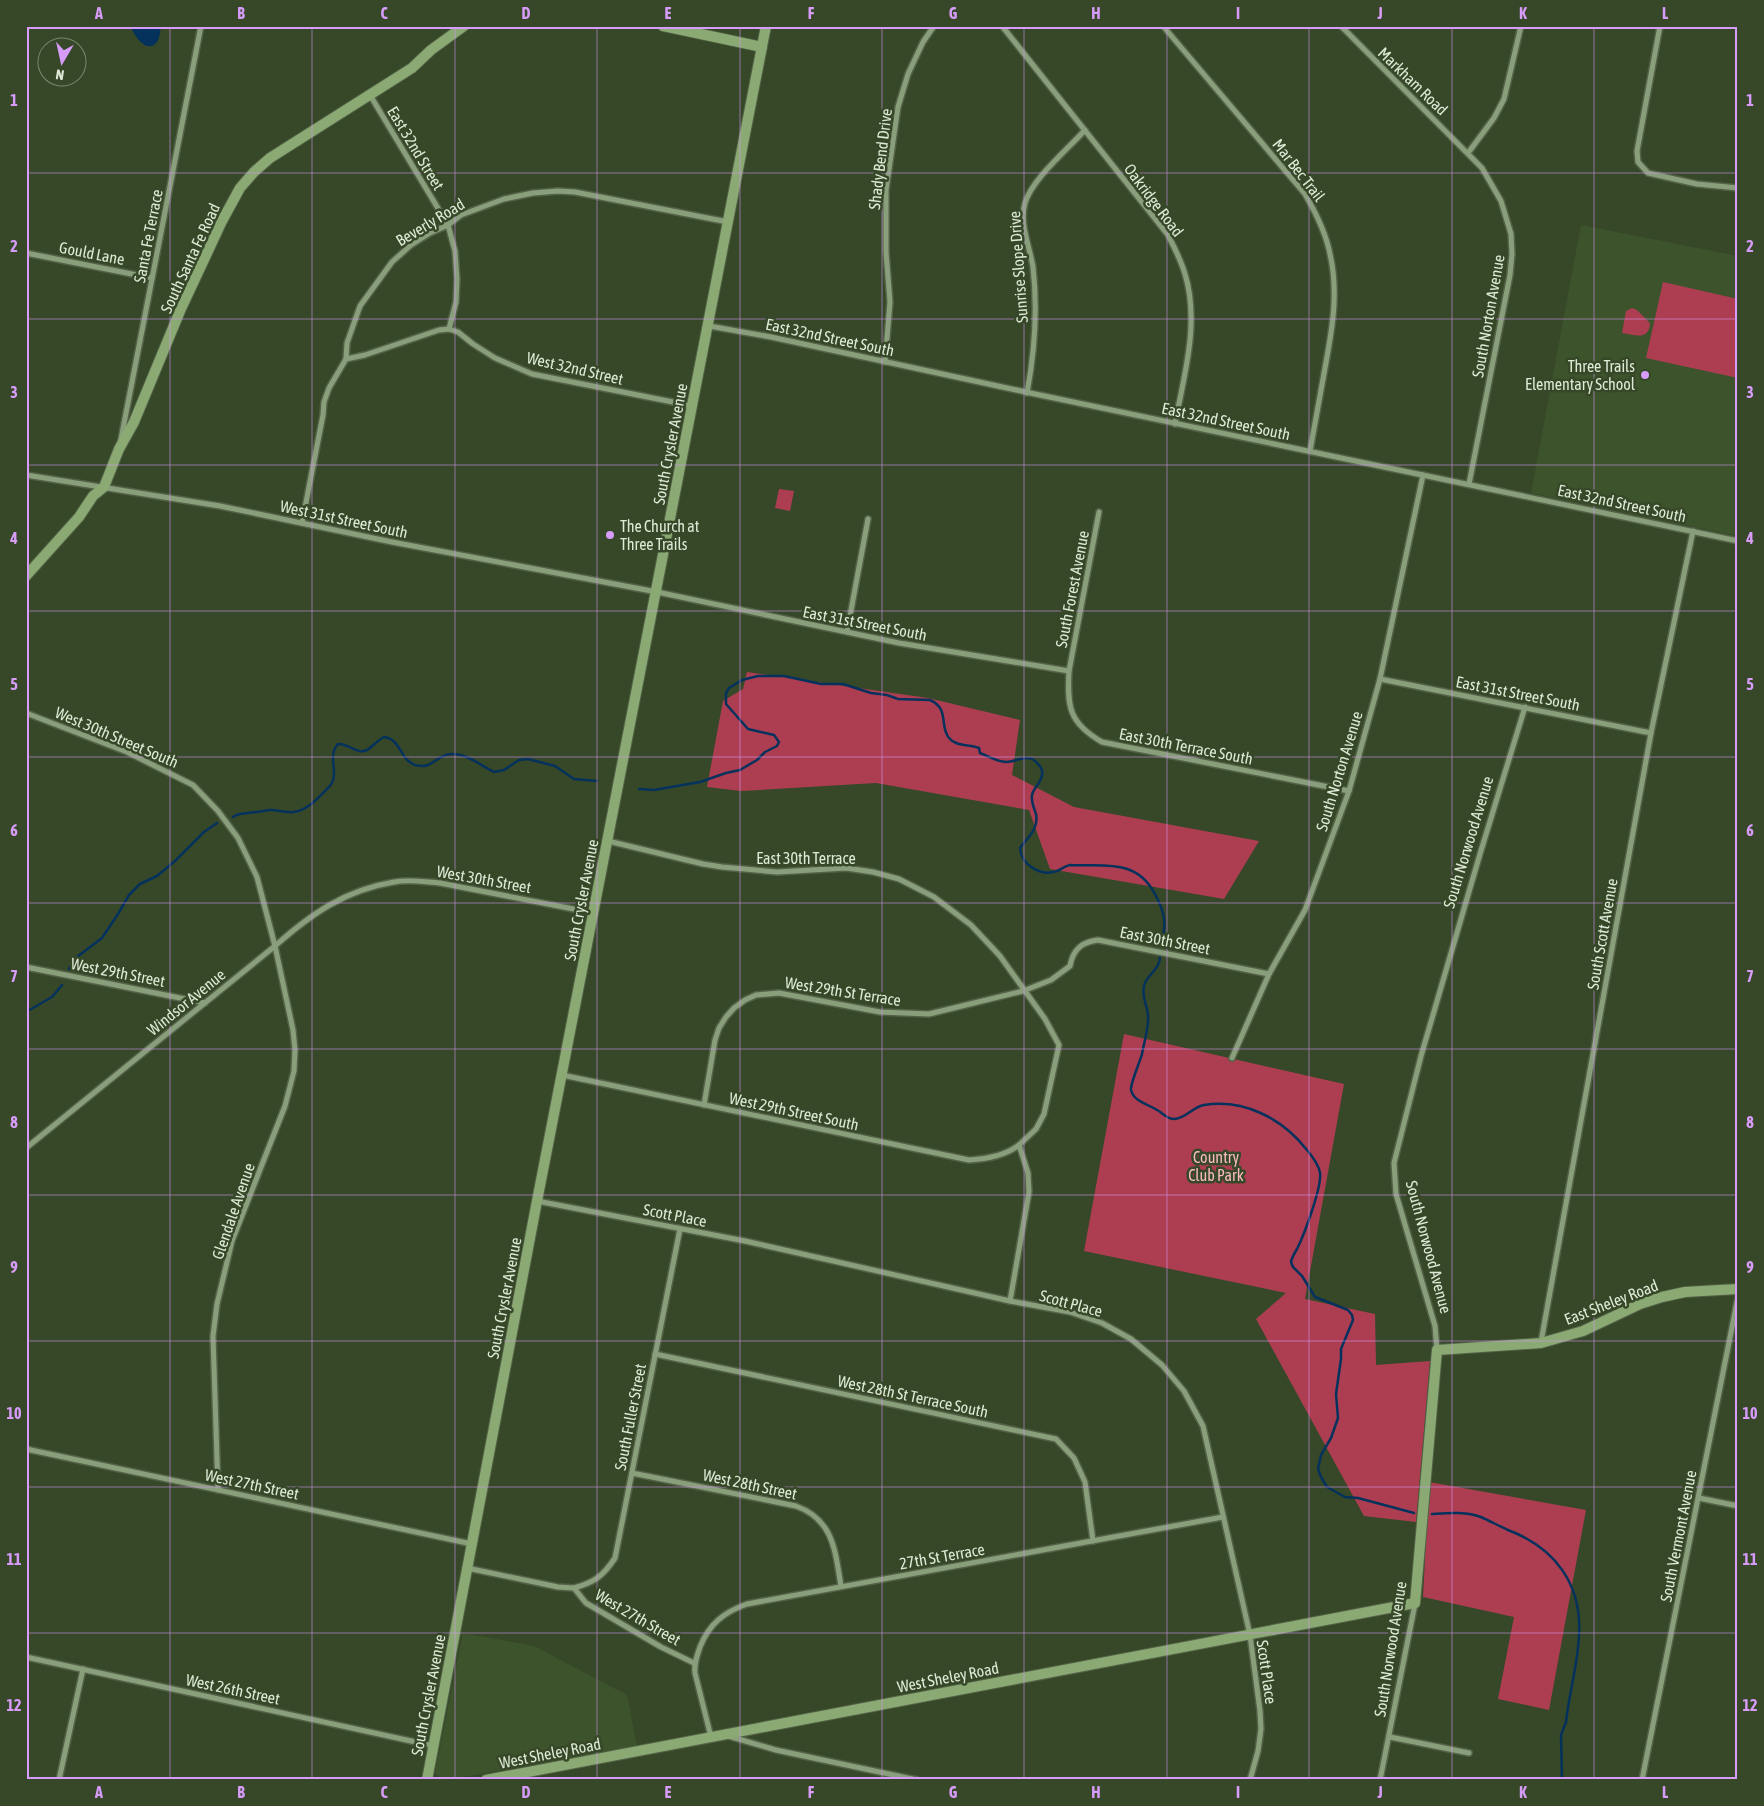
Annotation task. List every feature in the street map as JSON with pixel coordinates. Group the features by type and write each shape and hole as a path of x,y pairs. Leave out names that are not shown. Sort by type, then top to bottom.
{"street":[{"name":"Santa Fe Terrace","path":"119,449 201,26"},
{"name":"South Santa Fe Road","path":"26,576 79,516 94,496 104,487 119,449 134,422 180,311 222,221 240,188 270,158 412,68 431,50 464,26"},
{"path":"663,26 762,47"},
{"name":"South Crysler Avenue","path":"427,1780 537,1201 766,26"},
{"name":"Shady Bend Drive","path":"885,362 890,302 886,252 886,190 896,116 908,74 923,42 934,26"},
{"name":"Oakridge Road","path":"1002,26 1168,235 1177,253 1185,274 1191,302 1192,330 1175,424"},
{"name":"Mar Bec Trail","path":"1162,26 1305,194 1320,224 1330,252 1335,298 1333,325 1310,452"},
{"name":"Markham Road","path":"1341,26 1468,153"},
{"path":"1468,153 1494,118 1504,99 1521,26"},
{"path":"1660,26 1637,151 1638,162 1648,173 1697,184 1738,188"},
{"name":"East 32nd Street","path":"370,95 448,225 455,251 457,279 456,302 449,329"},
{"name":"Sunrise Slope Drive","path":"1027,393 1034,353 1036,312 1033,266 1023,221 1025,204 1034,185 1085,130"},
{"name":"South Norton Avenue","path":"1468,153 1482,168 1501,201 1511,234 1512,254 1510,275 1469,484"},
{"name":"Beverly Road","path":"302,523 324,402 329,388 346,359 347,343 360,306 392,262 411,245 430,233 448,225 461,214 504,199 558,191 575,192 729,222"},
{"name":"Gould Lane","path":"26,253 152,278"},
{"name":"East 32nd Street South","path":"709,326 772,337 1027,393 1738,541"},
{"path":"346,359 365,355 439,330 449,329"},
{"name":"West 32nd Street","path":"449,329 458,332 472,344 495,358 532,374 693,406"},
{"name":"West 31st Street South","path":"26,475 220,506 392,542 657,592"},
{"name":"South Norton Avenue","path":"1232,1058 1269,974 1305,910 1325,860 1348,791 1380,679 1423,475"},
{"name":"South Forest Avenue","path":"1069,671 1100,512"},
{"path":"846,632 868,519"},
{"name":"South Scott Avenue","path":"1541,1343 1652,733 1693,531"},
{"name":"East 31st Street South","path":"657,592 899,643 1069,671"},
{"name":"East 30th Terrace South","path":"1069,671 1068,697 1073,715 1085,732 1102,742 1348,791"},
{"name":"East 31st Street South","path":"1380,679 1652,733"},
{"name":"South Norwood Avenue","path":"1380,1780 1415,1603 1437,1350 1435,1326 1396,1194 1394,1163 1421,1056 1525,707"},
{"name":"West 30th Street South","path":"26,712 128,752 193,785 218,811 238,838 257,877 275,946"},
{"name":"East 30th Terrace","path":"608,841 722,868 777,872 846,868 873,872 899,879 934,897 971,925 1000,956 1045,1019 1059,1045 1044,1114 1036,1129 1019,1145"},
{"name":"West 30th Street","path":"369,888 394,882 440,883 594,913"},
{"name":"Windsor Avenue","path":"26,1148 275,946 303,921 331,903 369,888"},
{"name":"East 30th Street","path":"1070,966 1077,948 1087,941 1098,940 1269,974"},
{"name":"Glendale Avenue","path":"218,1490 212,1336 217,1304 232,1241 285,1106 294,1071 293,1030 275,946"},
{"name":"West 29th St Terrace","path":"704,1105 715,1040 719,1028 734,1008 756,995 779,993 880,1012 929,1014 1024,991 1051,980 1070,966"},
{"name":"West 29th Street","path":"26,967 205,1002"},
{"name":"West 29th Street South","path":"562,1075 969,1160 985,1159 1012,1151 1019,1145"},
{"path":"1010,1301 1029,1192 1028,1173 1019,1145"},
{"name":"Scott Place","path":"537,1201 744,1241 1010,1301 1070,1312 1102,1323 1131,1339 1162,1365 1184,1391 1203,1426 1250,1635 1261,1729 1258,1751 1250,1780"},
{"name":"South Fuller Street","path":"574,1588 591,1583 605,1572 615,1558 680,1229"},
{"name":"East Sheley Road","path":"1437,1350 1541,1343 1583,1331 1640,1304 1662,1297 1685,1292 1738,1289"},
{"name":"South Vermont Avenue","path":"1642,1780 1738,1297"},
{"name":"West 28th St Terrace South","path":"655,1354 1056,1439 1074,1458 1085,1482 1093,1541"},
{"name":"West 27th Street","path":"26,1449 472,1544"},
{"name":"West 28th Street","path":"632,1473 806,1509 818,1518 830,1534 835,1549 841,1586"},
{"path":"1699,1498 1738,1506"},
{"name":"27th St Terrace","path":"694,1663 709,1628 731,1609 747,1604 1223,1516"},
{"name":"West 27th Street","path":"467,1568 558,1587 574,1588 586,1603 661,1647 694,1663 711,1738"},
{"name":"West Sheley Road","path":"486,1780 1415,1603"},
{"name":"West 26th Street","path":"26,1657 434,1746"},
{"path":"59,1780 84,1669"},
{"path":"725,1735 776,1750 917,1780"},
{"path":"1390,1737 1469,1753"}],"shaded area":[{"name":"Three Trails Elementary School","path":"1581,225 1738,256 1738,536 1531,493"},
{"path":"463,1633 534,1646 627,1695 637,1746 452,1779 440,1778 435,1773"}],"green space":[{"path":"1663,282 1738,299 1738,378 1646,358"},
{"path":"1632,308 1637,310 1650,323 1649,329 1644,335 1622,333 1626,311"},
{"path":"779,489 794,491 790,511 775,508"},
{"path":"747,672 928,698 1020,720 1012,775 1074,807 1259,841 1224,899 1050,869 1029,810 876,783 741,791 707,787 723,701 743,689"},
{"name":"Country Club Park","path":"1124,1034 1344,1084 1305,1299 1375,1314 1376,1365 1430,1361 1416,1522 1364,1516 1256,1319 1286,1293 1084,1251"},
{"path":"1429,1482 1586,1510 1549,1710 1498,1699 1514,1617 1423,1597"}],"water":[{"path":"131,26 161,26 157,42 149,46 145,45 134,34"}],"waterway":[{"path":"639,789 654,790 700,782 740,770 777,746 779,742 774,735 748,729 726,704 726,693 729,688 742,680 758,676 784,676 821,684 843,684 898,699 930,700 940,708 946,733 955,743 979,748 980,753 999,761 1010,762 1027,758 1031,759 1041,768 1041,778 1032,795 1032,803 1037,819 1036,824 1020,848 1024,860 1033,868 1045,872 1057,871 1069,865 1107,866 1129,870 1138,875 1147,882 1155,894 1163,913 1164,930 1161,945"},
{"path":"233,817 269,810 291,812 304,809 317,799 332,782 334,777 333,754 338,744 363,751 384,737 394,742 406,759 415,765 426,766 446,755 457,754 468,757 494,772 504,770 519,760 528,759 555,766 574,779 597,781"},
{"path":"69,969 77,957 102,938 129,895 140,884 157,876 204,832 217,823"},
{"path":"1160,957 1158,965 1144,986 1143,994 1148,1012 1148,1025 1142,1054 1131,1090 1138,1100 1172,1119 1182,1117 1204,1105 1219,1104 1248,1108 1274,1120 1286,1129 1313,1158 1320,1173 1320,1180 1308,1222 1291,1262 1315,1297 1348,1310 1353,1320 1341,1349 1336,1394 1338,1418 1331,1438 1321,1455 1318,1469 1327,1487 1345,1497 1358,1498 1414,1513"},
{"path":"26,1012 52,997 62,985"},
{"path":"1432,1514 1456,1513 1475,1515 1525,1538 1552,1558 1570,1584 1576,1600 1579,1617 1579,1635 1566,1722 1561,1735 1562,1780"}],"place":[{"name":"Three Trails Elementary School","path":"1645,375"},
{"name":"The Church at Three Trails","path":"610,535"}]}
